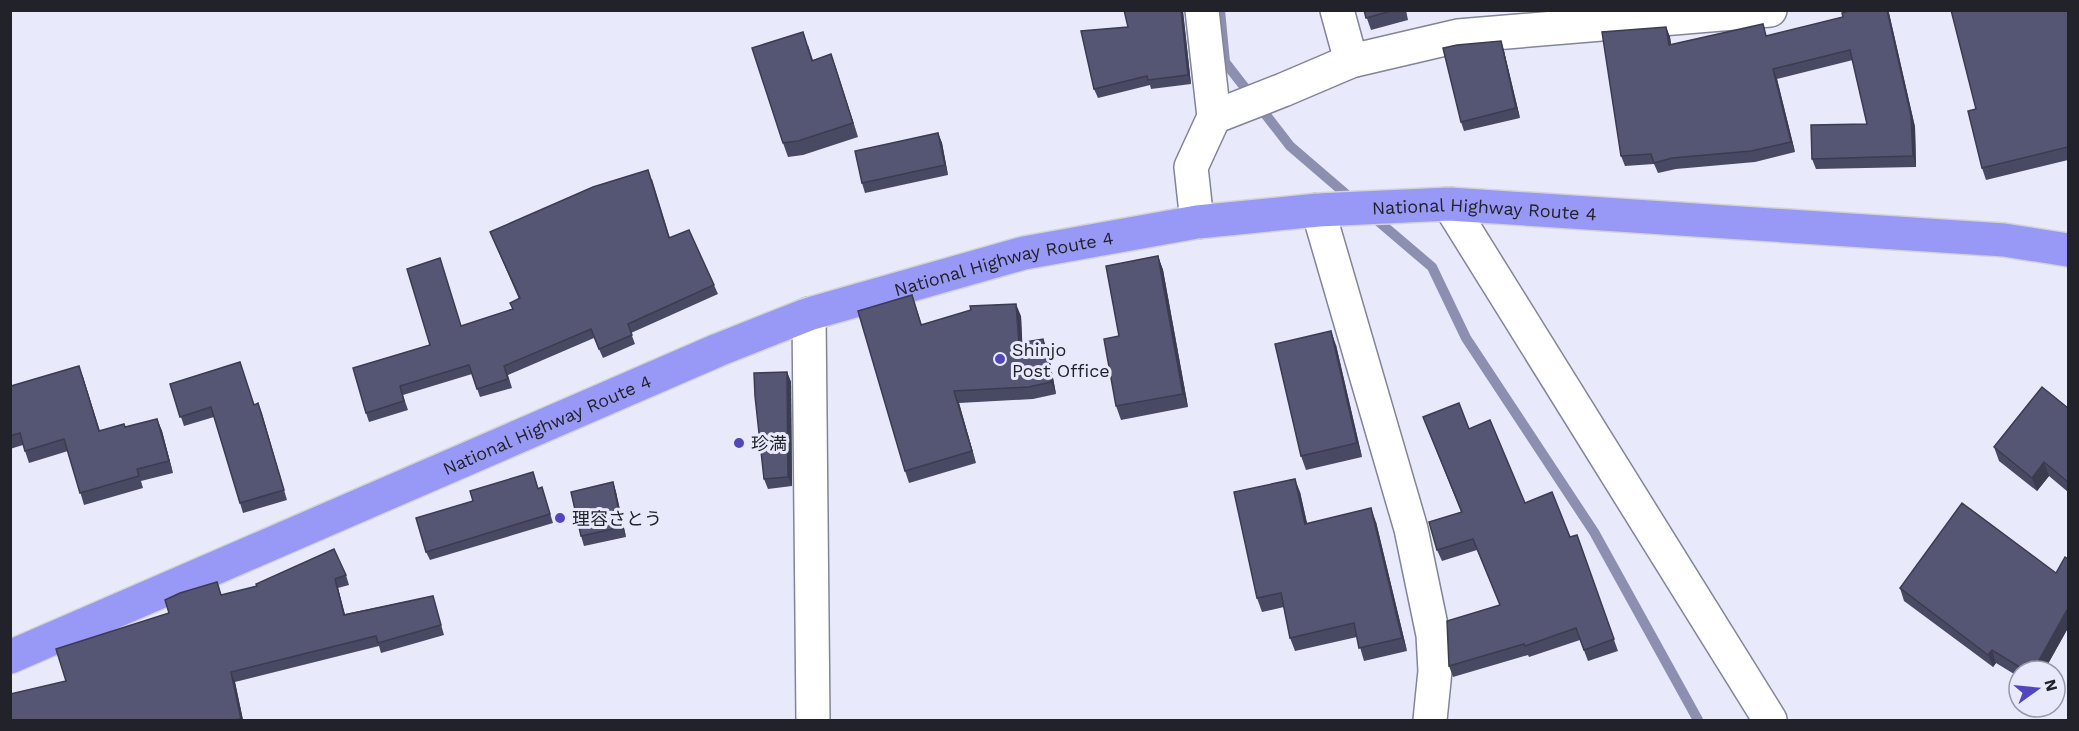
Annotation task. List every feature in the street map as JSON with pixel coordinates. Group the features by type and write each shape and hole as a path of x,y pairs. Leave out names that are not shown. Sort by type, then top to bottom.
{"highway":[{"name":"National Highway Route 4","path":"10,657 708,355 809,314 1024,254 1197,222 1325,210 1449,204 2004,240 2068,250"}],"street":[{"path":"1202,10 1223,113"},
{"path":"1337,10 1351,61"},
{"path":"1197,222 1191,167 1223,113 1351,61 1458,36 1770,10"},
{"path":"1449,204 1770,720"},
{"path":"1325,210 1411,529 1433,635 1435,671 1430,720"},
{"path":"809,314 813,720"}],"building":[{"path":"1124,10 1181,10 1188,75 1148,80 1147,76 1094,89 1081,31 1128,27"},
{"path":"1364,10 1395,10 1366,18"},
{"path":"1852,10 1887,10 1911,116 1913,156 1812,159 1811,125 1867,124 1850,50 1773,69 1791,142 1751,151 1672,158 1654,163 1651,154 1621,156 1602,32 1666,27 1669,45 1763,24 1766,36 1843,17 1842,13"},
{"path":"1951,10 2068,10 2068,147 1982,168 1968,111 1976,109"},
{"path":"803,32 812,61 831,54 853,123 798,141 783,143 752,48"},
{"path":"1501,41 1516,108 1461,122 1443,48"},
{"path":"938,133 945,165 862,183 855,151"},
{"path":"648,170 669,238 689,230 714,285 628,324 632,335 599,349 591,329 504,366 508,379 477,389 469,365 400,386 404,401 366,413 353,368 430,345 407,269 440,258 461,326 513,309 510,303 520,298 490,232 593,187"},
{"path":"1158,256 1183,394 1116,406 1104,339 1119,336 1106,266"},
{"path":"912,295 921,325 971,310 970,306 1016,304 1019,343 1043,339 1051,382 1029,387 954,391 972,451 905,471 858,311"},
{"path":"1331,331 1357,443 1301,456 1275,344"},
{"path":"240,362 254,405 258,403 284,490 240,503 211,407 180,417 170,384"},
{"path":"79,366 99,431 157,419 169,461 137,469 139,476 80,493 64,439 25,451 20,433 10,436 10,384 11,386"},
{"path":"787,372 788,477 764,479 754,373"},
{"path":"2042,387 2068,408 2068,482 2044,462 2032,478 1994,447"},
{"path":"1459,403 1469,429 1490,420 1525,503 1552,492 1570,537 1577,535 1614,639 1584,650 1576,628 1525,646 1524,644 1449,666 1447,621 1500,605 1473,539 1437,550 1429,522 1462,512 1423,417"},
{"path":"533,472 538,489 542,487 550,514 426,552 416,518 473,501 470,491"},
{"path":"1295,479 1305,524 1371,508 1402,638 1359,648 1354,623 1290,638 1281,593 1257,598 1234,492"},
{"path":"613,482 622,527 581,536 571,492"},
{"path":"1962,503 2056,573 2065,557 2068,559 2068,608 2040,659 2007,659 1992,650 1988,655 1900,588"},
{"path":"334,549 346,575 335,579 344,615 433,596 441,625 378,643 376,636 231,672 241,719 10,720 10,694 66,681 56,649 169,613 165,600 180,593 217,582 221,595 257,586 256,584"}],"waterway":[{"path":"1220,10 1225,62 1290,146 1354,201"},
{"path":"1371,215 1432,267 1466,338 1594,532 1698,720"}],"place":[{"name":"Shinjo Post Office","path":"1000,359"},
{"name":"珍満","path":"739,443"},
{"name":"理容さとう","path":"560,518"}]}
